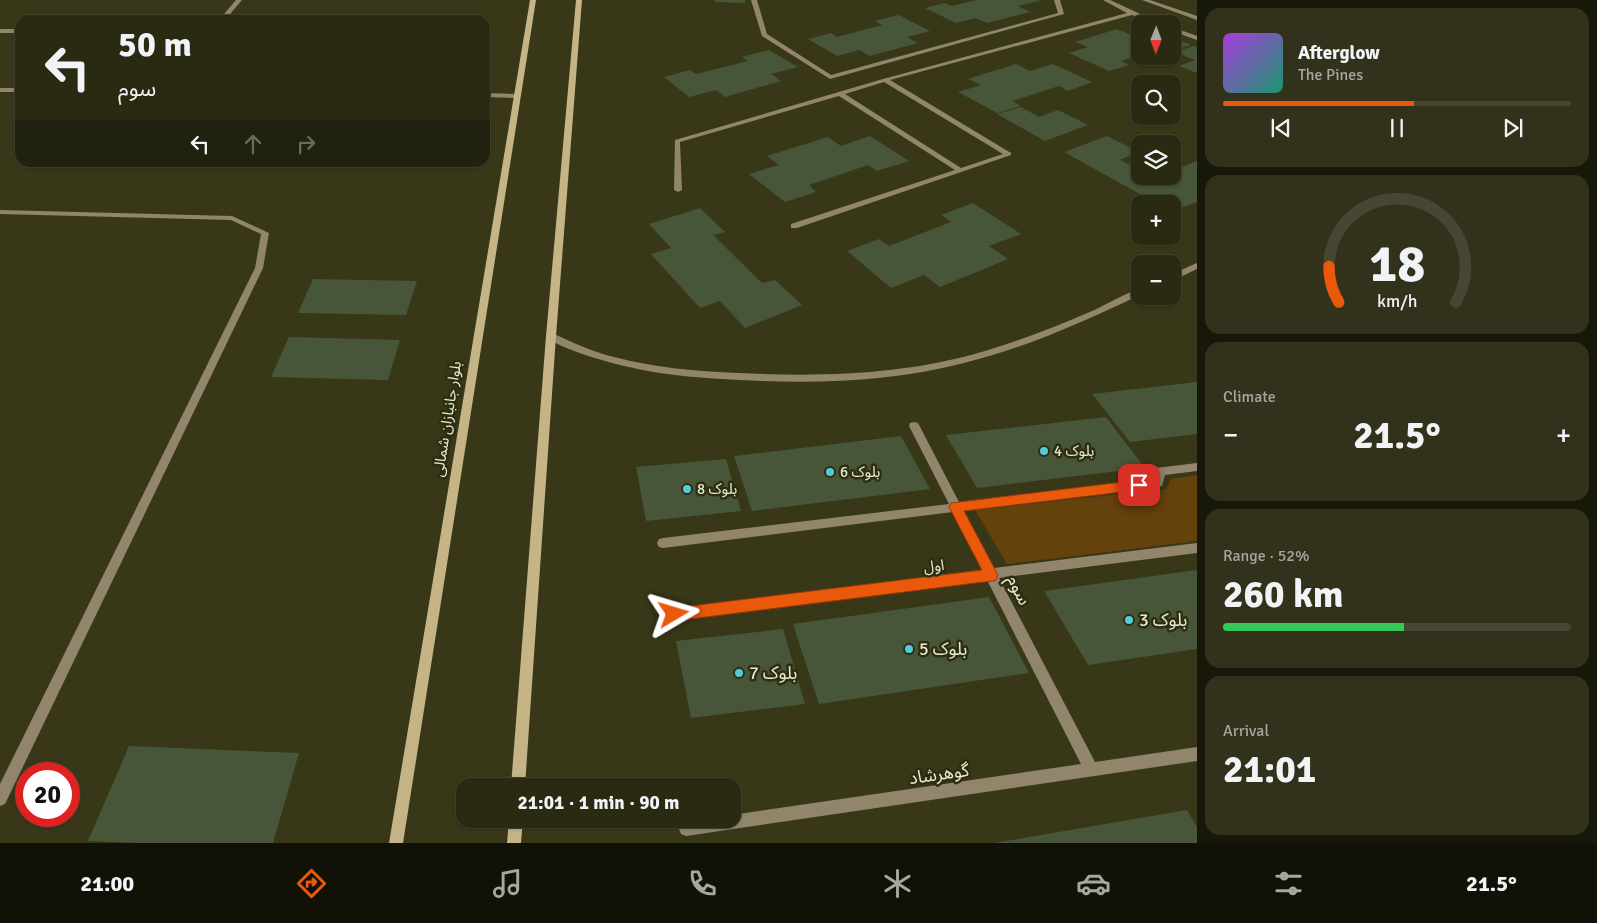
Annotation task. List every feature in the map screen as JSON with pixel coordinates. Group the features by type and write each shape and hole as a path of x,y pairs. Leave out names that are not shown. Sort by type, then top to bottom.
{"main road":[{"name":"بلوار جانبازان شمالی","path":"396,843 533,0"},
{"path":"519,778 551,336 579,0"},
{"path":"514,843 515,828"}],"street":[{"path":"226,15 238,0"},
{"path":"754,0 764,35 830,77 1061,14 1057,0"},
{"path":"1106,0 1132,14"},
{"path":"1145,0 1197,18"},
{"path":"678,190 677,141 885,80 1132,14"},
{"path":"0,31 15,31"},
{"path":"1181,32 1197,38"},
{"path":"794,226 1009,154 885,80"},
{"path":"0,90 15,90"},
{"path":"839,93 960,170"},
{"path":"490,95 517,96"},
{"path":"0,212 232,218 265,233 259,268 0,799"},
{"path":"1181,274 1197,266"},
{"path":"551,336 596,355 656,369 706,375 786,379 844,378 916,370 964,360 1065,326 1131,296"},
{"name":"سوم","path":"914,426 1092,770"},
{"path":"663,542 1158,483 1160,472 1197,467"},
{"name":"اول","path":"674,614 1197,548"},
{"name":"گوهرشاد","path":"686,830 1197,754"}],"shaded area":[{"path":"1197,475 1197,541 1007,564 975,510 1166,489 1171,479"}],"building":[{"path":"715,0 745,0 745,3 715,2"},
{"path":"976,0 1039,1 1018,6 1030,12 987,23 976,18 956,23 925,8 945,3 952,6"},
{"path":"899,15 930,31 907,37 918,43 870,56 859,50 837,56 808,39 831,33 837,37 882,25 875,21"},
{"path":"1117,29 1131,35 1131,58 1121,61 1129,65 1109,71 1069,53 1088,47 1075,42"},
{"path":"1181,41 1191,45 1181,48"},
{"path":"1194,46 1197,47 1197,73 1179,66 1195,60 1181,54 1181,50"},
{"path":"769,50 798,67 771,74 781,81 725,97 716,90 689,97 664,77 690,70 696,74 748,61 742,57"},
{"path":"1016,64 1030,71 1053,64 1092,82 1068,91 1059,86 1013,101 1021,106 997,113 958,92 981,85 968,79"},
{"path":"1021,107 1039,117 1058,110 1088,125 1045,141 997,114"},
{"path":"870,136 909,161 877,171 868,165 809,185 816,192 785,202 749,174 779,165 767,156 828,137 841,146"},
{"path":"1107,136 1131,148 1131,155 1120,160 1131,166 1131,185 1181,185 1181,167 1197,161 1197,202 1181,208 1181,195 1142,195 1064,152"},
{"path":"973,203 1021,234 989,246 1008,259 940,287 924,275 891,288 847,251 879,239 889,246 951,222 941,215"},
{"path":"700,208 725,232 713,235 762,283 775,280 802,305 745,328 720,301 700,308 651,254 671,248 649,224"},
{"path":"313,279 417,281 406,315 298,313"},
{"path":"289,337 400,340 388,380 271,377"},
{"path":"1197,382 1197,434 1130,442 1092,394"},
{"name":"بلوک 4","path":"1106,417 1145,468 977,488 946,435"},
{"name":"بلوک 6","path":"901,436 930,489 752,511 734,456"},
{"name":"بلوک 8","path":"726,459 741,511 646,521 636,467"},
{"name":"بلوک 3","path":"1197,570 1197,649 1088,665 1044,591"},
{"name":"بلوک 5","path":"989,597 1029,673 819,704 793,624"},
{"name":"بلوک 7","path":"783,629 805,704 691,718 676,641"},
{"path":"129,746 299,753 273,843 88,841"},
{"path":"1187,810 1197,827 1197,843 994,843"}],"place":[{"name":"بلوک 4","path":"1044,451"},
{"name":"بلوک 6","path":"830,472"},
{"name":"بلوک 8","path":"687,489"},
{"name":"بلوک 3","path":"1129,620"},
{"name":"بلوک 5","path":"909,649"},
{"name":"بلوک 7","path":"739,673"}],"route":[{"path":"674,614 992,575 955,507 1139,485"}]}
